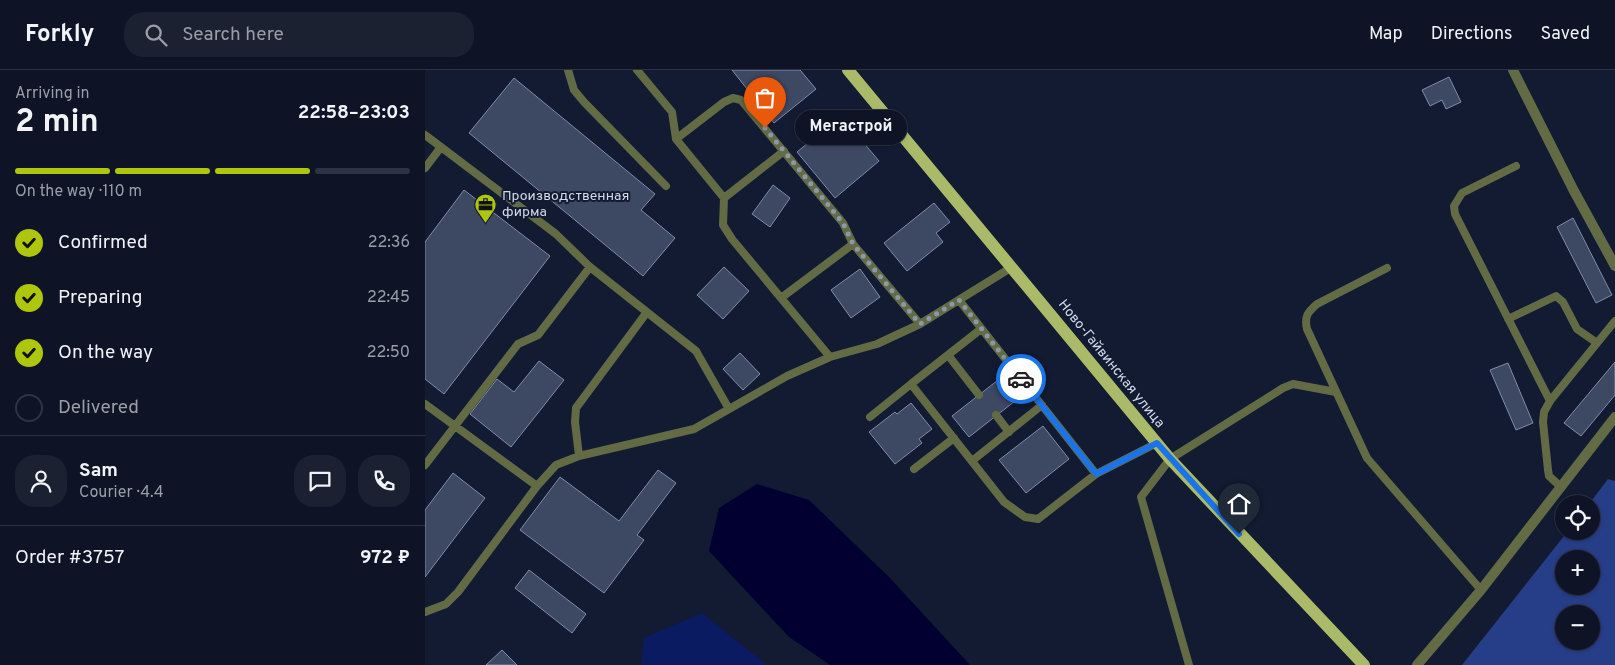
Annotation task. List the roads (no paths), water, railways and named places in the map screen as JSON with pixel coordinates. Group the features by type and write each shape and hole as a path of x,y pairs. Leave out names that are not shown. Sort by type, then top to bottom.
{"main road":[{"name":"Ново-Гайвинская улица","path":"848,70 1170,459 1364,665"}],"street":[{"path":"1513,70 1574,191 1615,266"},
{"path":"1417,665 1481,590 1615,417"}],"lane":[{"path":"568,70 574,90 583,102 666,186"},
{"path":"637,70 672,112 676,139 724,198 723,225 830,357"},
{"path":"676,139 733,98 746,105 843,223 853,244 920,324"},
{"path":"425,135 556,234 590,266 696,351 729,409"},
{"path":"425,168 441,147"},
{"path":"724,198 784,151"},
{"path":"1515,166 1462,193 1453,206 1455,214 1550,402"},
{"path":"781,298 853,244"},
{"path":"425,465 518,344 538,335 590,266"},
{"path":"425,612 446,604 458,592 537,486 557,465 579,456 694,429 787,376 830,357 877,344 920,324 1012,267"},
{"path":"1387,268 1317,304 1307,312 1305,320 1307,329 1367,458 1481,590"},
{"path":"1508,319 1556,296 1563,302 1577,329 1597,342"},
{"path":"959,300 1096,474"},
{"path":"579,456 576,408 647,312"},
{"path":"1561,487 1549,476 1543,412 1615,321"},
{"path":"869,417 981,328"},
{"path":"948,355 979,395"},
{"path":"911,384 1004,502 1031,520 1045,515 1096,474 1157,443"},
{"path":"1189,665 1141,497 1170,459 1293,384 1337,392"},
{"path":"425,404 537,486"},
{"path":"972,461 1042,405"},
{"path":"996,415 1009,432"},
{"path":"914,469 954,438"}],"place":[{"name":"Мегастрой","path":"765,128"},
{"name":"Производственная фирма","path":"486,223"}]}
